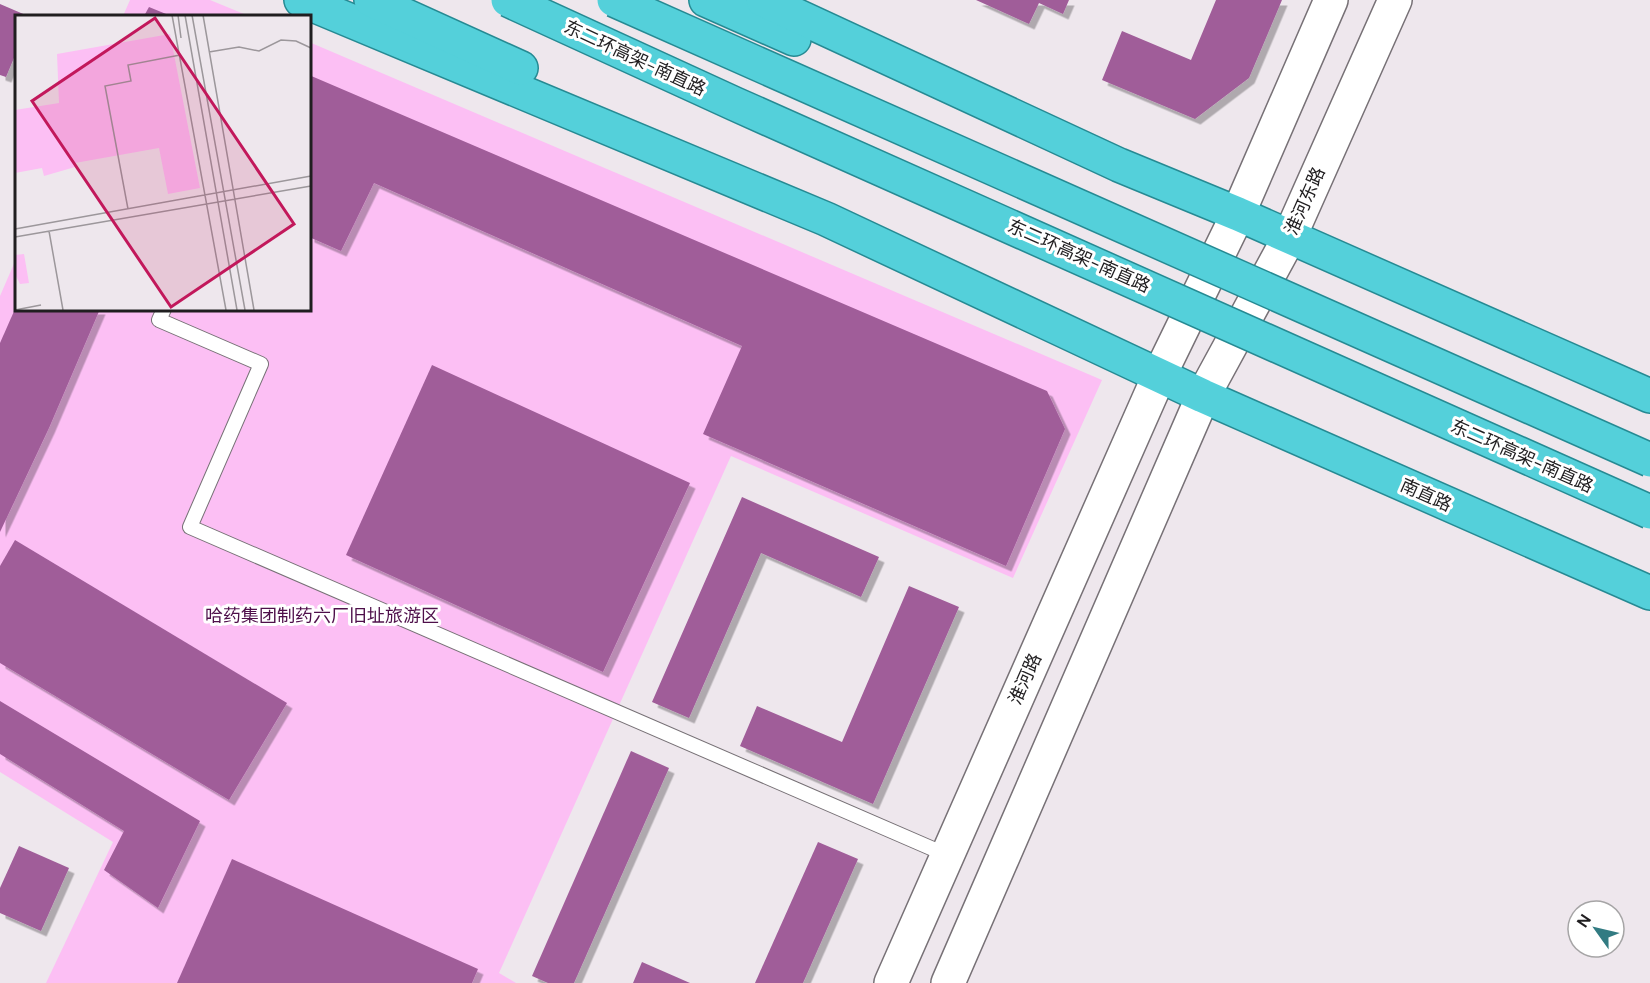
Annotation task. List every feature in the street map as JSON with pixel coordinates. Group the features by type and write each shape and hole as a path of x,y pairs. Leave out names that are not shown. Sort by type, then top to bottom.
{"highway":[{"path":"371,0 702,151 826,219"},
{"name":"东二环高架-南直路","path":"508,0 746,109 1650,512"},
{"path":"614,0 1650,460"},
{"path":"706,0 1045,149 1119,165"},
{"path":"763,0 1119,165 1238,214 1650,396"},
{"path":"297,3 826,219"},
{"name":"南直路","path":"826,219 1203,396 1650,593"}],"main road":[{"path":"1159,376 1238,214 1331,0"},
{"name":"淮河东路","path":"1203,396 1289,238 1395,0"},
{"name":"淮河路","path":"891,983 1159,376"},
{"path":"948,983 1203,396"}],"lane":[{"path":"164,310 159,321 261,364 190,527 947,855"}],"green space":[{"path":"130,0 210,0 247,15 123,15"},
{"name":"哈药集团制药六厂旧址旅游区","path":"310,42 1102,380 1013,578 731,456 499,973 516,983 46,983 113,842 0,772 0,296 15,261 15,310 310,310"}],"building":[{"path":"976,0 1069,0 1063,14 1039,3 1029,24"},
{"path":"1216,0 1282,0 1249,78 1195,119 1102,80 1122,31 1191,60"},
{"path":"0,4 26,15 15,15 15,55 6,77 0,75"},
{"path":"149,7 169,15 145,15"},
{"path":"310,75 1047,391 1065,429 1006,566 703,434 742,346 374,183 341,251 310,237"},
{"path":"15,309 100,310 49,428 0,532 0,343"},
{"path":"432,365 690,483 603,672 346,555"},
{"path":"742,497 879,557 861,597 761,553 689,718 652,702"},
{"path":"15,540 287,703 229,800 0,663 0,566"},
{"path":"909,586 959,607 873,804 740,746 757,706 842,742"},
{"path":"0,701 200,821 158,908 104,870 124,831 0,754"},
{"path":"631,751 669,768 574,983 548,983 532,976"},
{"path":"818,842 858,859 803,983 755,983"},
{"path":"19,846 69,868 41,931 0,913 0,888"},
{"path":"232,859 478,969 472,983 177,983"},
{"path":"642,962 690,983 633,983"}]}
